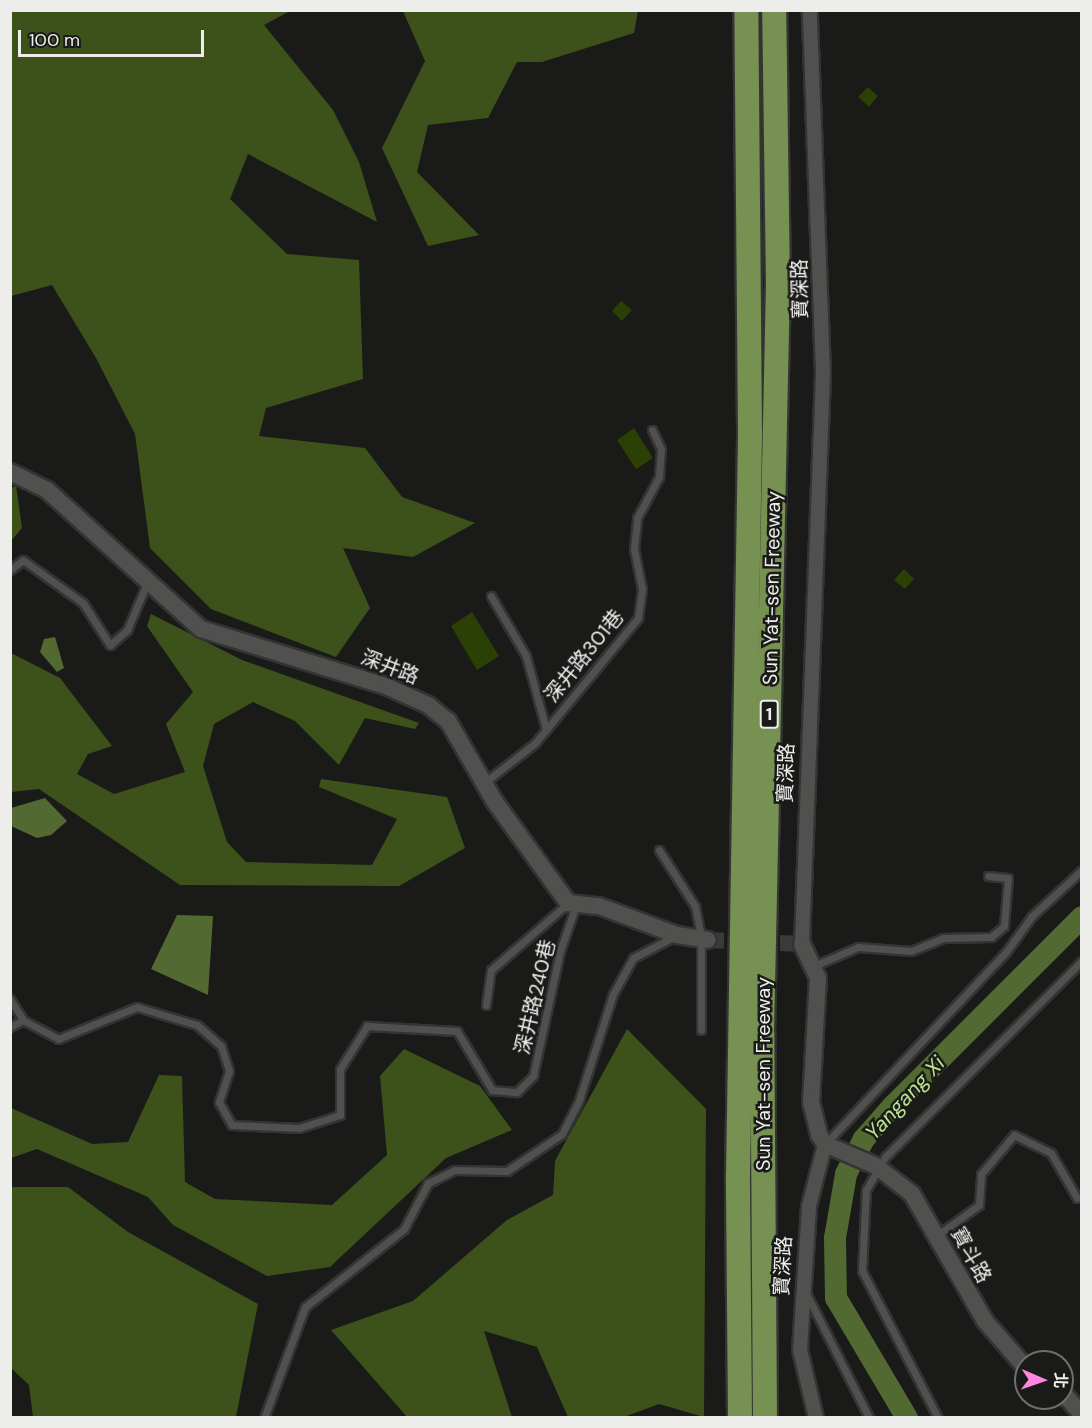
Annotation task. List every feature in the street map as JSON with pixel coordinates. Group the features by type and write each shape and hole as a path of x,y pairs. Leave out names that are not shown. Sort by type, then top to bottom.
{"highway":[{"name":"Sun Yat-sen Freeway","path":"740,1418 738,1175 750,408 746,10"},
{"name":"Sun Yat-sen Freeway","path":"765,1418 762,1034 778,284 774,10"}],"street":[{"name":"寶深路","path":"810,10 823,373 802,944 816,965"},
{"name":"深井路","path":"10,471 47,490 148,581 176,612 201,629 388,687 428,705 448,721 484,783 572,904"},
{"path":"572,904 599,906 677,935 705,939"},
{"path":"816,965 811,1102 825,1144"},
{"name":"寶深路","path":"816,1418 800,1350 803,1284 814,1171 825,1144"},
{"name":"寶斗路","path":"825,1144 878,1167 912,1194 985,1321 1014,1354"}],"lane":[{"name":"深井路301巷","path":"484,783 546,729 638,618 642,589 634,549 637,518 659,477 661,449 652,430"},
{"path":"10,570 23,560 82,603 110,645 127,630 148,581"},
{"name":"深井路301巷","path":"491,596 526,656 546,729"},
{"path":"659,850 695,906 705,939 701,1030"},
{"path":"825,1144 1006,952 1032,916 1082,870"},
{"path":"816,965 858,947 911,951 943,938 991,937 1004,926 1008,878 988,876"},
{"path":"486,1005 491,970 572,904"},
{"name":"深井路240巷","path":"10,999 23,1020 58,1039 137,1007 197,1024 221,1046 229,1071 219,1102 232,1125 299,1128 340,1115 340,1069 367,1026 457,1031 492,1089 517,1092 533,1076 572,904"},
{"path":"264,1418 305,1307 404,1229 428,1183 455,1170 507,1171 562,1134 579,1100 613,994 633,958 677,935"},
{"path":"938,1418 862,1271 866,1190 878,1167 1082,961"},
{"path":"10,1027 23,1020"},
{"path":"936,1236 979,1205 981,1174 1014,1135 1051,1153 1077,1198"},
{"path":"803,1284 869,1418"}],"shaded area":[{"path":"10,11 290,11 264,25 333,110 359,162 377,222 248,154 230,199 287,254 359,260 363,379 266,408 259,436 365,448 402,497 475,523 413,557 343,548 370,608 336,657 211,609 150,548 135,434 96,358 52,285 11,296"},
{"path":"403,11 638,11 634,33 542,62 517,62 488,118 428,125 417,172 479,235 428,246 382,148 425,61"},
{"path":"16,486 22,528 11,541 11,488"},
{"path":"151,614 242,660 419,723 415,729 365,718 339,765 295,721 253,702 214,724 203,766 227,842 246,862 372,865 397,819 319,787 321,779 447,797 465,848 399,886 180,885 39,789 11,792 11,653 60,678 112,746 88,754 77,774 114,794 185,772 166,724 193,692 147,626"},
{"path":"55,637 64,668 57,672 40,652 44,639"},
{"path":"45,798 67,821 51,835 37,838 11,826 11,808"},
{"path":"177,915 213,916 208,995 151,969"},
{"path":"627,1029 706,1109 704,1417 659,1404 624,1417 568,1417 537,1347 484,1331 512,1417 407,1417 331,1330 413,1301 507,1220 553,1195 555,1161"},
{"path":"404,1049 480,1086 512,1130 446,1158 330,1267 267,1276 173,1225 148,1197 37,1149 11,1158 11,1108 92,1144 128,1142 159,1075 182,1076 185,1182 215,1199 332,1205 387,1155 380,1076"},
{"path":"10,1187 68,1187 128,1232 258,1304 236,1417 33,1417 29,1385 11,1368"}],"building":[{"path":"868,87 878,96 869,107 858,97"},
{"path":"621,301 632,310 622,321 612,311"},
{"path":"634,428 653,458 636,469 617,440"},
{"path":"904,569 914,579 905,589 894,580"},
{"path":"472,612 499,656 477,670 451,626"}],"waterway":[{"name":"Yangang Xi","path":"907,1418 836,1298 835,1238 846,1174 864,1139 893,1106 1082,917"}],"tunnel":[{"path":"708,940 802,944"}]}
